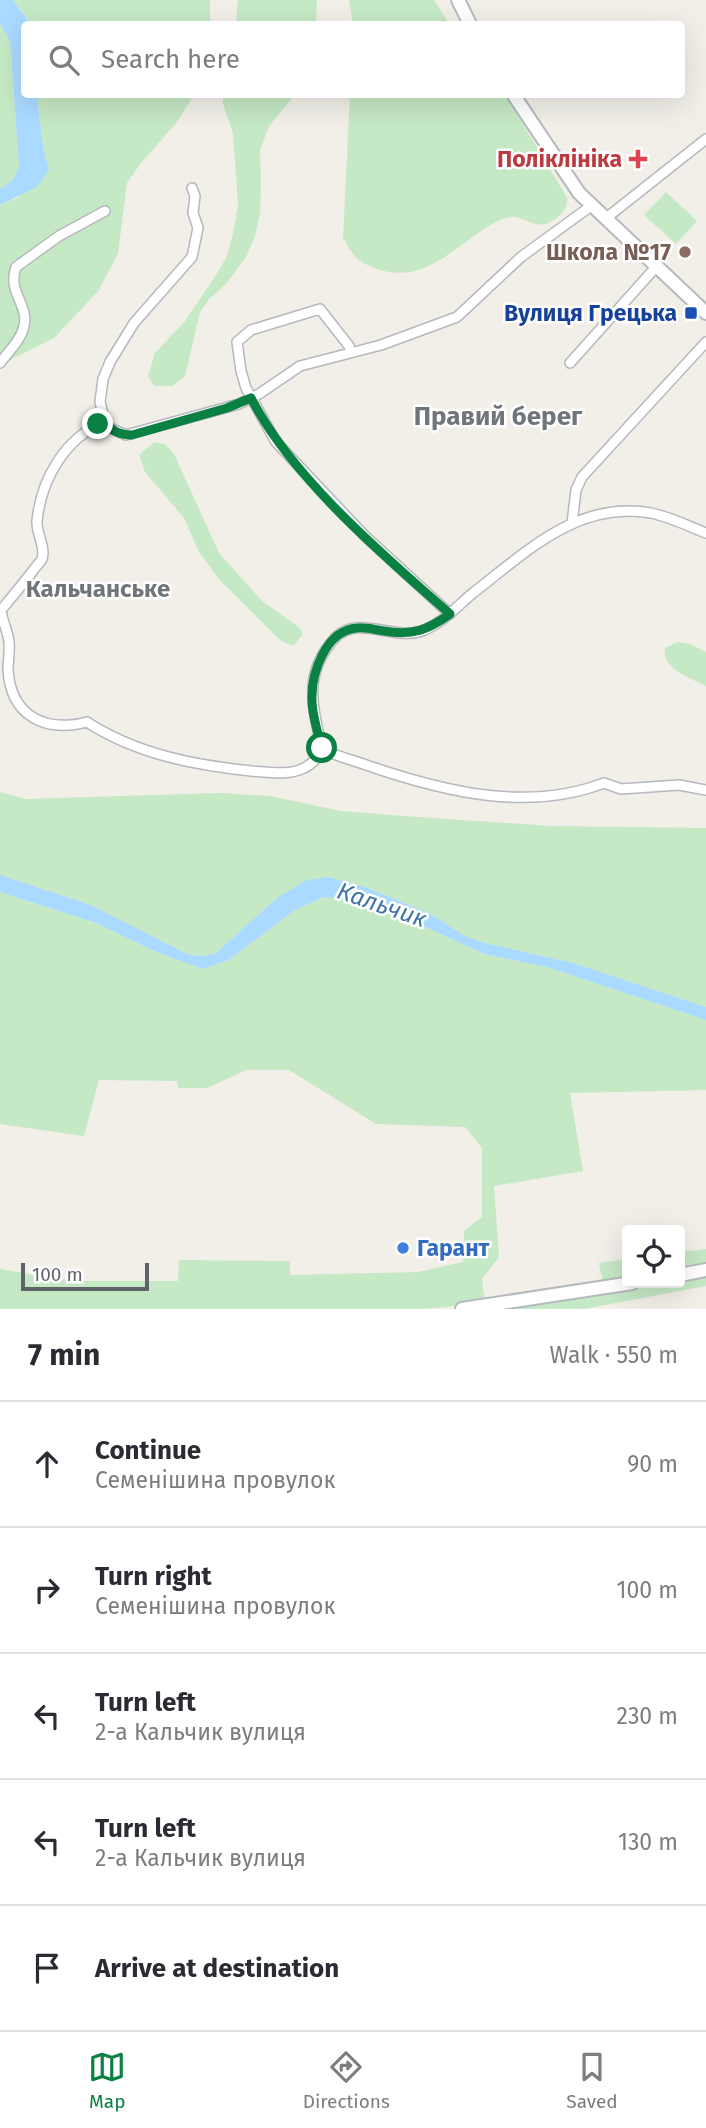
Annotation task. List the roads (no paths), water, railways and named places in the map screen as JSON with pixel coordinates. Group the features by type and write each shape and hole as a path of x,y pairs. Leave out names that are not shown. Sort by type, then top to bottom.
{"street":[{"path":"458,0 468,21"},
{"path":"516,98 569,181 591,206 706,313"},
{"path":"605,219 706,139"},
{"path":"192,188 198,228 192,257 134,323 110,362 103,379 100,402 105,422 126,435 227,408 251,398 295,368 381,345 457,317 521,257 591,206"},
{"path":"0,363 21,335 25,325 23,310 12,282 16,267 59,236 105,211"},
{"path":"570,363 656,267"},
{"path":"351,352 320,309 251,330 237,342 243,380 276,442 319,490 396,566 450,614"},
{"path":"572,523 576,490 582,477 706,342"},
{"path":"105,422 94,426 80,437 55,463 47,479 37,522 42,549 41,561 1,610 9,640 4,659 12,688 20,706 30,717 50,725 87,722 116,739 201,766 294,772 314,762 322,748 312,702 313,681 319,662 340,634 354,628 408,634 435,625 537,543 572,523 600,514 630,511 670,518 706,533"},
{"path":"322,748 393,774 471,795 555,796 582,792 604,783 621,789 679,785 706,790"},
{"path":"685,1274 706,1270"},
{"path":"462,1309 523,1305 622,1285"}],"water":[{"path":"0,0 13,0 28,20 21,21 21,98 37,98 43,146 49,169 37,187 0,205 0,189 13,180 19,167 10,41 0,24"},
{"name":"Кальчик","path":"0,875 91,905 187,954 203,956 216,953 278,897 307,880 328,877 365,887 429,913 465,936 485,943 573,963 706,1007 706,1020 547,967 484,954 421,925 351,900 324,897 295,910 229,960 202,969 154,951 96,923 0,892"}],"place":[{"name":"Поліклініка","path":"638,159"},
{"name":"Школа №17","path":"685,252"},
{"name":"Вулиця Грецька","path":"691,313"},
{"name":"Гарант","path":"403,1248"}],"district":[{"name":"Правий берег","path":"498,416"},
{"name":"Кальчанське","path":"98,589"}]}
